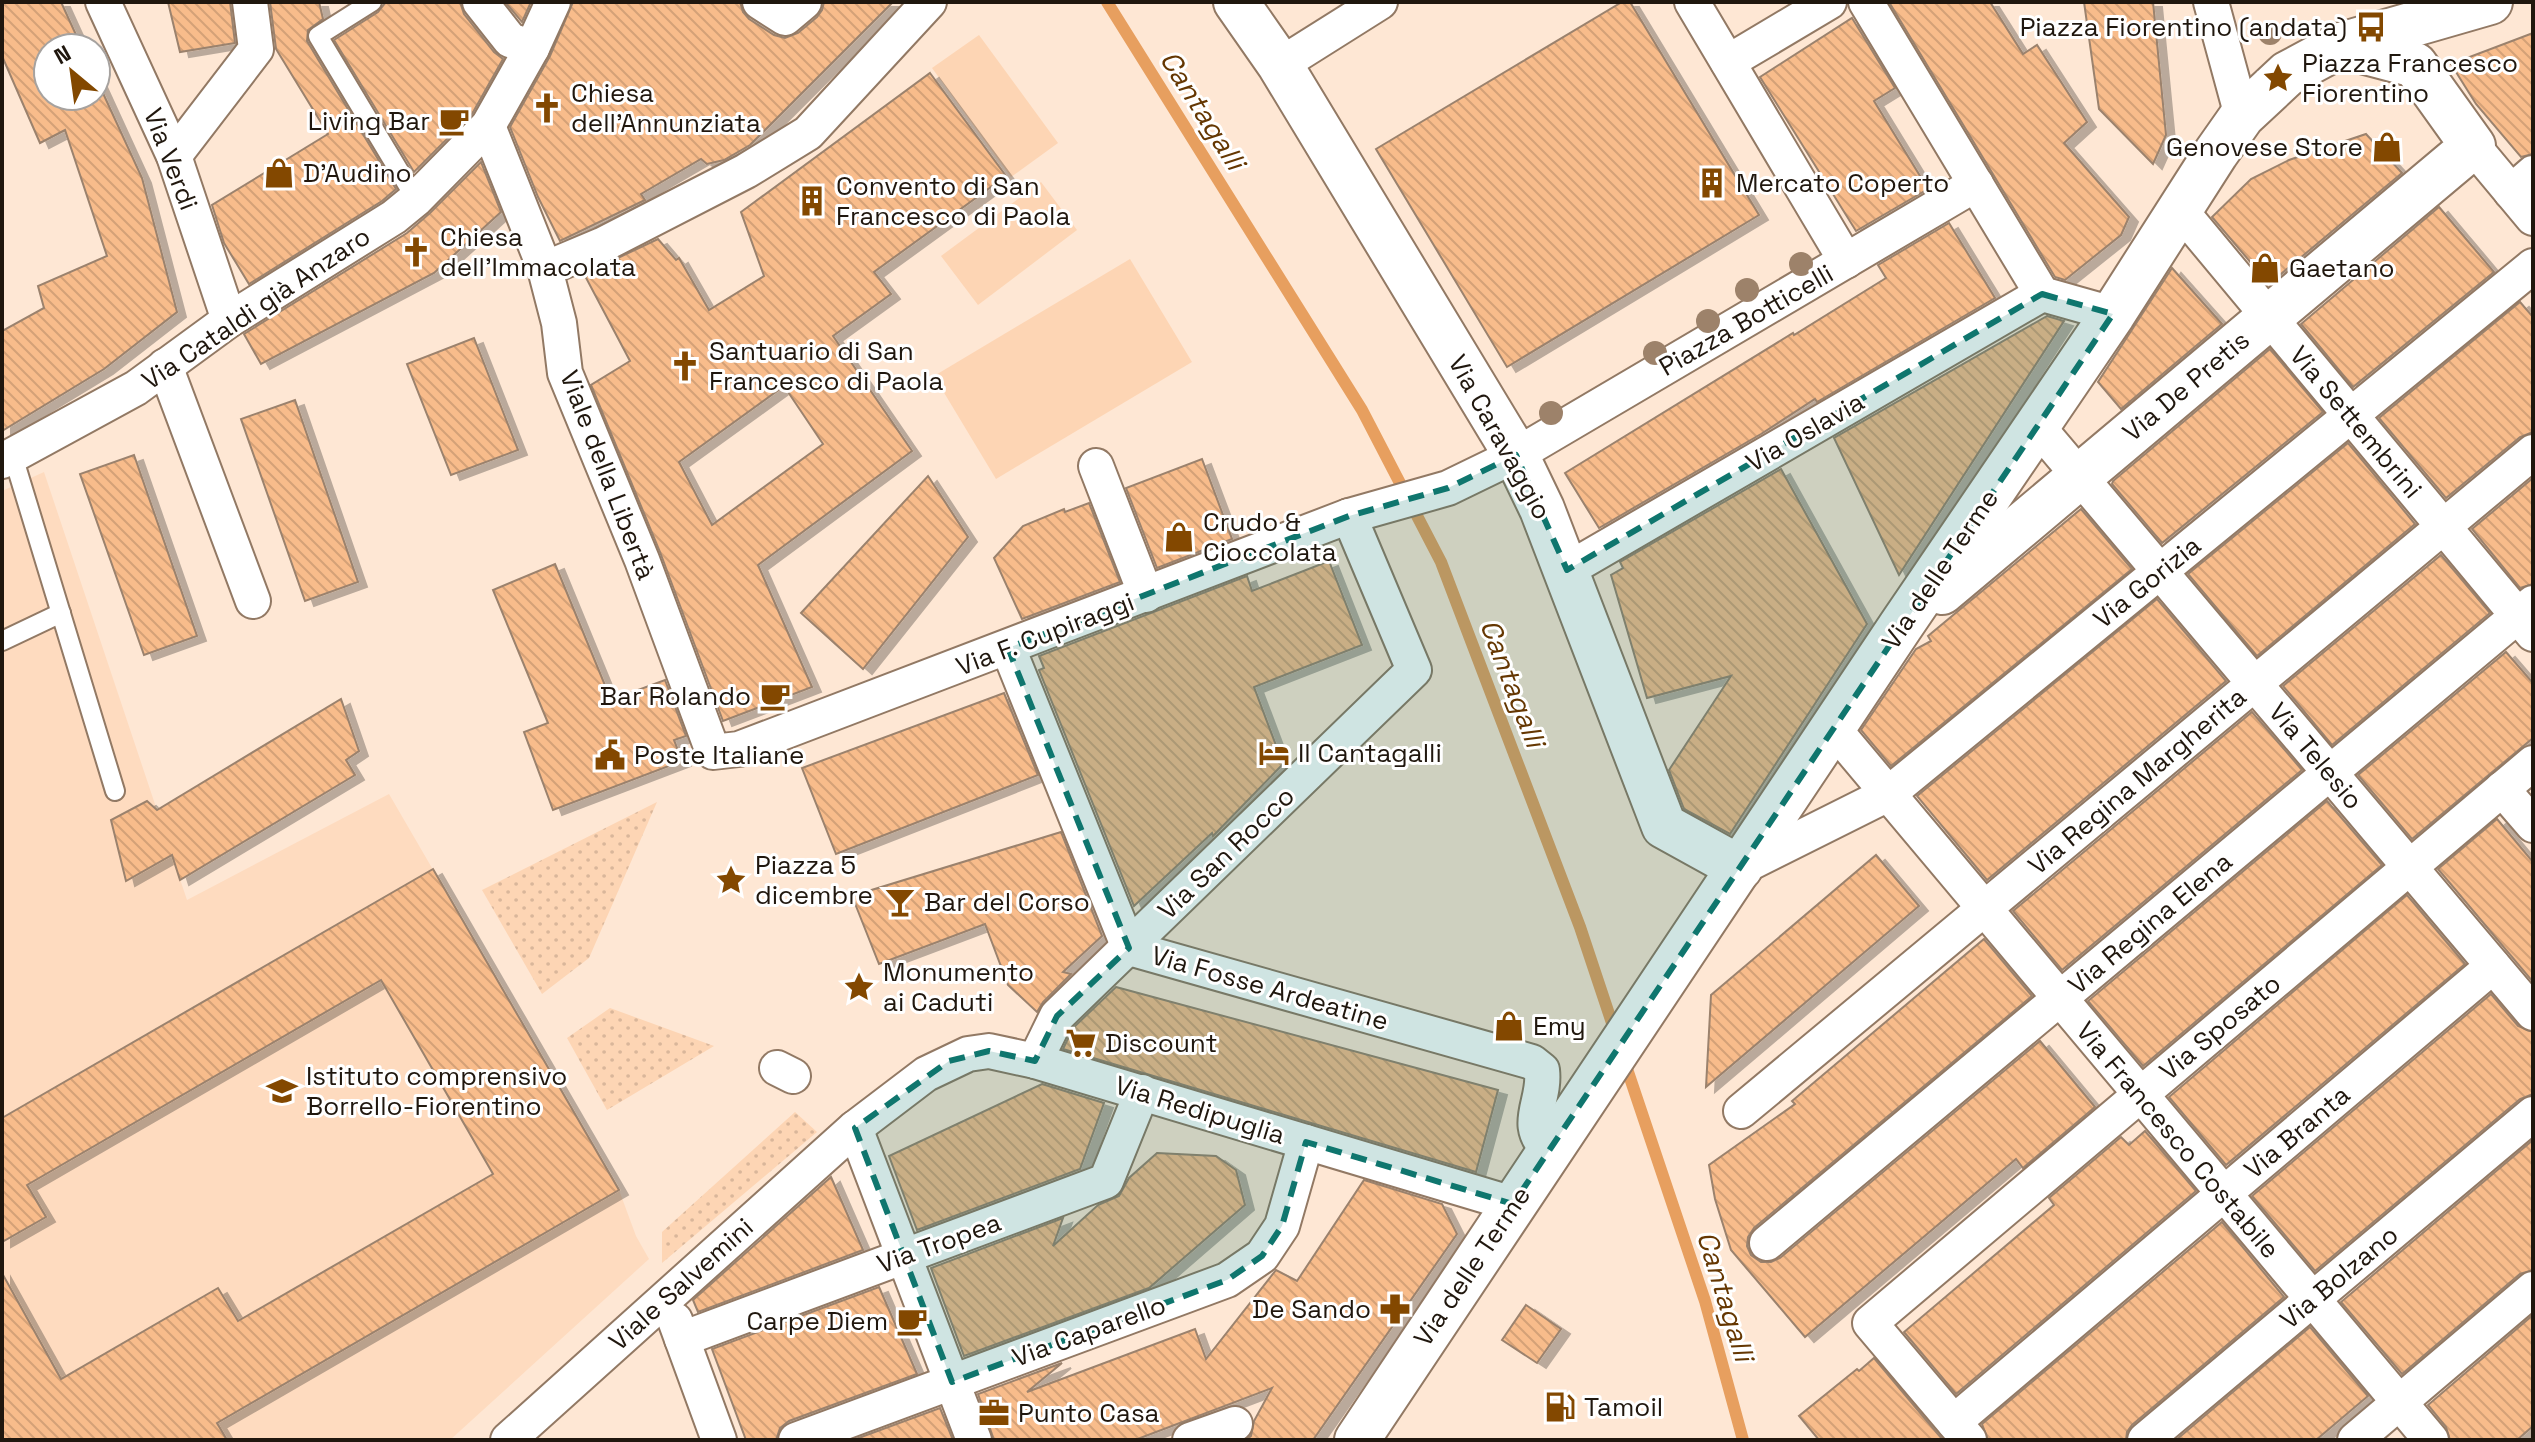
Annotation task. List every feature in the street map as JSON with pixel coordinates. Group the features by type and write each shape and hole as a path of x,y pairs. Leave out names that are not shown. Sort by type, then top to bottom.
{"main road":[{"name":"Via Caravaggio","path":"1236,2 1280,65 1516,455 1567,570 1664,826 1740,868"},
{"name":"Via delle Terme","path":"1372,1431 1513,1204 2113,314 2242,116 2287,74 2341,45 2471,8"},
{"path":"2415,65 2471,8"},
{"path":"2341,45 2415,65 2473,146"},
{"name":"Via De Pretis","path":"1900,627 2473,146"}],"street":[{"name":"Via Verdi","path":"103,2 174,156 229,320"},
{"path":"174,156 256,49 250,2"},
{"path":"480,2 510,40 532,48"},
{"name":"Via Cataldi già Anzaro","path":"8,458 136,388 229,320 394,217 416,199 488,126 532,48 553,2"},
{"path":"545,269 602,245 746,171 808,133 929,2"},
{"path":"1280,65 1380,2"},
{"path":"1692,2 1846,261"},
{"path":"1728,62 1829,2"},
{"path":"1866,2 2042,294 2113,314"},
{"path":"2211,2 2242,116"},
{"name":"Viale della Libertà","path":"488,126 545,269 559,323 565,373 642,560 713,752 739,749"},
{"path":"2473,146 2522,182 2533,218"},
{"name":"Piazza Botticelli","path":"1448,488 1516,455 1976,184"},
{"name":"Via Settembrini","path":"2180,210 2444,526 2528,617"},
{"name":"Via Gorizia","path":"1740,868 1888,794 2533,266"},
{"name":"Via Oslavia","path":"1567,570 2042,294"},
{"path":"165,366 253,601"},
{"name":"Via Telesio","path":"2037,426 2533,1013"},
{"name":"Via Regina Margherita","path":"1741,1111 2533,452"},
{"path":"1096,466 1146,595"},
{"name":"Via F. Cupiraggi","path":"739,749 1349,516 1448,488"},
{"name":"Via San Rocco","path":"1035,1061 1057,1016 1414,670 1349,516"},
{"name":"Via Regina Elena","path":"1767,1243 2330,773 2528,617"},
{"name":"Via Fosse Ardeatine","path":"1008,648 1129,948 1532,1062 1542,1070 1544,1083 1534,1118 1535,1133 1550,1151"},
{"name":"Via Francesco Costabile","path":"1833,728 2431,1440"},
{"name":"Via Sposato","path":"1962,1431 1870,1323 2533,763"},
{"path":"2502,789 2533,825"},
{"name":"Via Branta","path":"1962,1431 2224,1194 2493,966"},
{"name":"Via Redipuglia","path":"855,1128 926,1074 968,1054 989,1051 1142,1092 1513,1204"},
{"name":"Via Tropea","path":"682,1339 1106,1181 1142,1092"},
{"name":"Via Bolzano","path":"2145,1440 2533,1114"},
{"path":"855,1128 974,1440"},
{"name":"Viale Salvemini","path":"508,1440 855,1128"},
{"name":"Via Caparello","path":"796,1440 1227,1280 1262,1256 1282,1226 1306,1142"},
{"path":"2355,1440 2533,1289"},
{"path":"667,1297 719,1440"},
{"path":"1190,1440 1235,1424"}],"lane":[{"path":"372,2 318,36 416,199"},
{"path":"8,458 61,613 115,791"},
{"path":"2,641 61,613"}],"highlighted area":[{"path":"2042,294 2113,314 1513,1204 1306,1142 1282,1226 1262,1256 1227,1280 952,1382 855,1128 949,1061 989,1051 1035,1061 1057,1016 1129,948 1008,648 1349,516 1448,488 1516,455 1567,570"}],"shaded area":[{"path":"979,35 1058,143 1011,177 932,68"},
{"path":"1041,182 1077,230 978,305 941,256"},
{"path":"1130,259 1192,362 996,479 934,376"},
{"name":"Istituto comprensivo Borrello-Fiorentino","path":"44,472 187,900 389,794 619,1190 636,1236 649,1259 450,1440 2,1440 2,491"},
{"path":"657,802 589,958 542,994 482,890"},
{"path":"610,1008 714,1046 607,1110 567,1038"},
{"path":"795,1112 817,1132 662,1263 662,1232"}],"building":[{"path":"2,2 61,2 75,32 32,32 32,112 112,112 142,178 177,312 104,369 2,431 2,331 44,308 38,286 107,256 65,130 40,143 2,56"},
{"path":"168,2 230,2 235,43 180,52"},
{"path":"270,2 319,2 323,19 308,30 307,41 396,189 382,201 249,284 224,243 212,205 328,134 276,49"},
{"path":"386,2 460,2 464,14 503,59 472,114 414,172 334,40 378,12"},
{"path":"505,2 531,2 522,22"},
{"path":"573,2 740,2 749,19 774,35 785,38 798,33 817,17 824,2 893,2 750,145 724,160 707,164 701,159 641,194 645,200 560,241 538,197 510,127 550,56"},
{"path":"1622,2 1630,2 1759,215 1507,367 1376,149"},
{"path":"1889,2 1990,2 2023,54 2037,45 2087,122 2064,143 2129,217 2121,235 2065,280 2055,277"},
{"path":"2084,2 2153,2 2166,135 2153,164 2099,109"},
{"path":"1852,18 1895,88 1874,101 1928,189 1856,231 1760,77"},
{"path":"2533,33 2533,154 2521,157 2476,104 2451,64"},
{"path":"930,73 1006,176 874,272 891,294 833,336 912,451 758,565 812,687 723,721 660,552 591,385 630,361 584,274 658,239 676,260 679,258 709,310 764,276 741,212","holes":["784,386 823,444 712,525 679,462"]},
{"path":"2366,134 2402,173 2269,284 2212,217 2251,179 2289,160"},
{"path":"481,162 501,212 434,273 261,364 244,334 407,233"},
{"path":"2439,207 2494,272 2353,387 2301,324"},
{"path":"1949,223 1995,298 1817,402 1815,399 1599,528 1565,473 1886,278 1878,265"},
{"path":"2172,268 2222,324 2121,409 2098,382"},
{"path":"2520,302 2533,317 2533,432 2520,437 2446,498 2379,418"},
{"path":"2047,316 2064,321 1899,575 1834,438"},
{"path":"474,338 518,450 451,475 407,364"},
{"path":"2270,349 2323,412 2162,543 2112,484 2113,481"},
{"path":"295,400 358,582 305,601 241,419"},
{"path":"2348,443 2415,524 2257,656 2188,574"},
{"path":"134,455 197,636 144,655 80,474"},
{"path":"1202,459 1232,539 1157,568 1126,488"},
{"path":"1781,469 1867,624 1730,834 1684,809 1669,770 1731,676 1647,698 1611,575 1623,568 1620,562"},
{"path":"928,476 968,537 863,669 801,613"},
{"path":"2533,478 2533,584 2520,588 2472,529"},
{"path":"1089,503 1120,582 1022,619 994,558 1023,526 1064,509 1065,512"},
{"path":"2081,509 2132,569 1891,766 1861,730 1916,649 1931,641 1928,636"},
{"path":"2441,555 2490,613 2332,745 2283,686"},
{"path":"1329,561 1362,645 1254,687 1283,764 1213,836 1212,833 1134,906 1039,670 1044,668 1039,656 1247,576 1252,591"},
{"path":"555,564 611,700 665,680 686,736 674,740 682,761 553,810 524,732 548,723 493,590"},
{"path":"2157,599 2226,681 1987,880 1917,796"},
{"path":"2506,652 2533,683 2533,738 2412,839 2358,775"},
{"path":"1004,693 1038,775 836,854 802,768"},
{"path":"341,699 359,751 346,760 355,775 180,880 172,855 126,881 111,820 147,801 157,810"},
{"path":"2252,712 2302,770 2062,970 2013,911"},
{"path":"2327,801 2382,865 2143,1066 2088,1001"},
{"path":"2497,819 2533,862 2533,982 2438,869"},
{"path":"1061,832 1102,936 1063,972 1071,974 1037,1012 1008,985 985,924 879,964 852,896"},
{"path":"1876,855 1919,906 1706,1087 1711,995"},
{"path":"433,869 619,1190 217,1423 227,1440 2,1440 2,1273 61,1379 218,1288 238,1321 493,1174 381,980 27,1185 46,1217 2,1242 2,1118"},
{"path":"2407,895 2465,964 2226,1165 2169,1097"},
{"path":"1984,939 2032,996 1754,1228 1747,1246 1751,1255 1761,1262 1780,1258 2040,1041 2095,1107 2023,1168 2016,1159 1805,1337 1731,1250 1715,1199 1709,1165 1795,1104 1792,1101"},
{"path":"1116,987 1498,1090 1476,1172 1063,1049 1073,1028"},
{"path":"2491,994 2518,1026 2533,1032 2533,1094 2520,1099 2315,1271 2252,1196"},
{"path":"1042,1084 1104,1103 1080,1169 917,1230 889,1156"},
{"path":"2145,1131 2196,1191 1956,1394 1904,1332 2054,1205 2049,1198 2121,1137 2129,1145"},
{"path":"2533,1140 2533,1270 2520,1274 2402,1374 2341,1302"},
{"path":"1157,1153 1216,1156 1236,1170 1245,1205 1149,1288 964,1356 931,1268 1063,1218 1053,1246 1098,1205 1119,1196 1129,1178"},
{"path":"831,1177 863,1250 698,1312 693,1300"},
{"path":"1364,1180 1442,1204 1457,1234 1313,1440 1246,1440 1251,1436 1254,1421 1272,1388 1135,1440 994,1440 978,1394 1062,1363 1027,1392 1195,1329 1206,1359 1276,1270 1297,1281"},
{"path":"2222,1222 2284,1297 2132,1425 2126,1440 1988,1440 1982,1424"},
{"path":"879,1287 917,1374 789,1421 780,1428 776,1440 746,1440 712,1349"},
{"path":"1526,1305 1561,1329 1537,1363 1502,1340"},
{"path":"2533,1315 2533,1426 2517,1440 2450,1440 2446,1427 2428,1405"},
{"path":"2310,1327 2368,1396 2316,1440 2176,1440"},
{"path":"1874,1358 1943,1440 1819,1440 1799,1416"},
{"path":"940,1408 953,1440 853,1440"}],"waterway":[{"name":"Cantagalli","path":"1107,2 1362,410 1441,562 1580,927 1616,1035"},
{"name":"Cantagalli","path":"1624,1060 1705,1301 1743,1440"}],"place":[{"name":"Piazza Fiorentino (andata)","path":"2371,27"},
{"name":"Piazza Francesco Fiorentino","path":"2278,78"},
{"name":"Chiesa dell'Annunziata","path":"547,108"},
{"name":"Living Bar","path":"454,121"},
{"name":"Genovese Store","path":"2387,147"},
{"name":"D'Audino","path":"279,173"},
{"name":"Mercato Coperto","path":"1712,183"},
{"name":"Convento di San Francesco di Paola","path":"812,201"},
{"name":"Chiesa dell'Immacolata","path":"416,252"},
{"name":"Gaetano","path":"2265,268"},
{"name":"Santuario di San Francesco di Paola","path":"685,366"},
{"name":"Crudo & Cioccolata","path":"1179,537"},
{"name":"Bar Rolando","path":"775,696"},
{"name":"Il Cantagalli","path":"1274,753"},
{"name":"Poste Italiane","path":"610,755"},
{"name":"Piazza 5 dicembre","path":"731,880"},
{"name":"Bar del Corso","path":"900,902"},
{"name":"Monumento ai Caduti","path":"859,987"},
{"name":"Emy","path":"1509,1026"},
{"name":"Discount","path":"1081,1043"},
{"name":"Istituto comprensivo Borrello-Fiorentino","path":"282,1091"},
{"name":"De Sando","path":"1395,1309"},
{"name":"Carpe Diem","path":"912,1321"},
{"name":"Tamoil","path":"1560,1407"},
{"name":"Punto Casa","path":"994,1413"}]}
